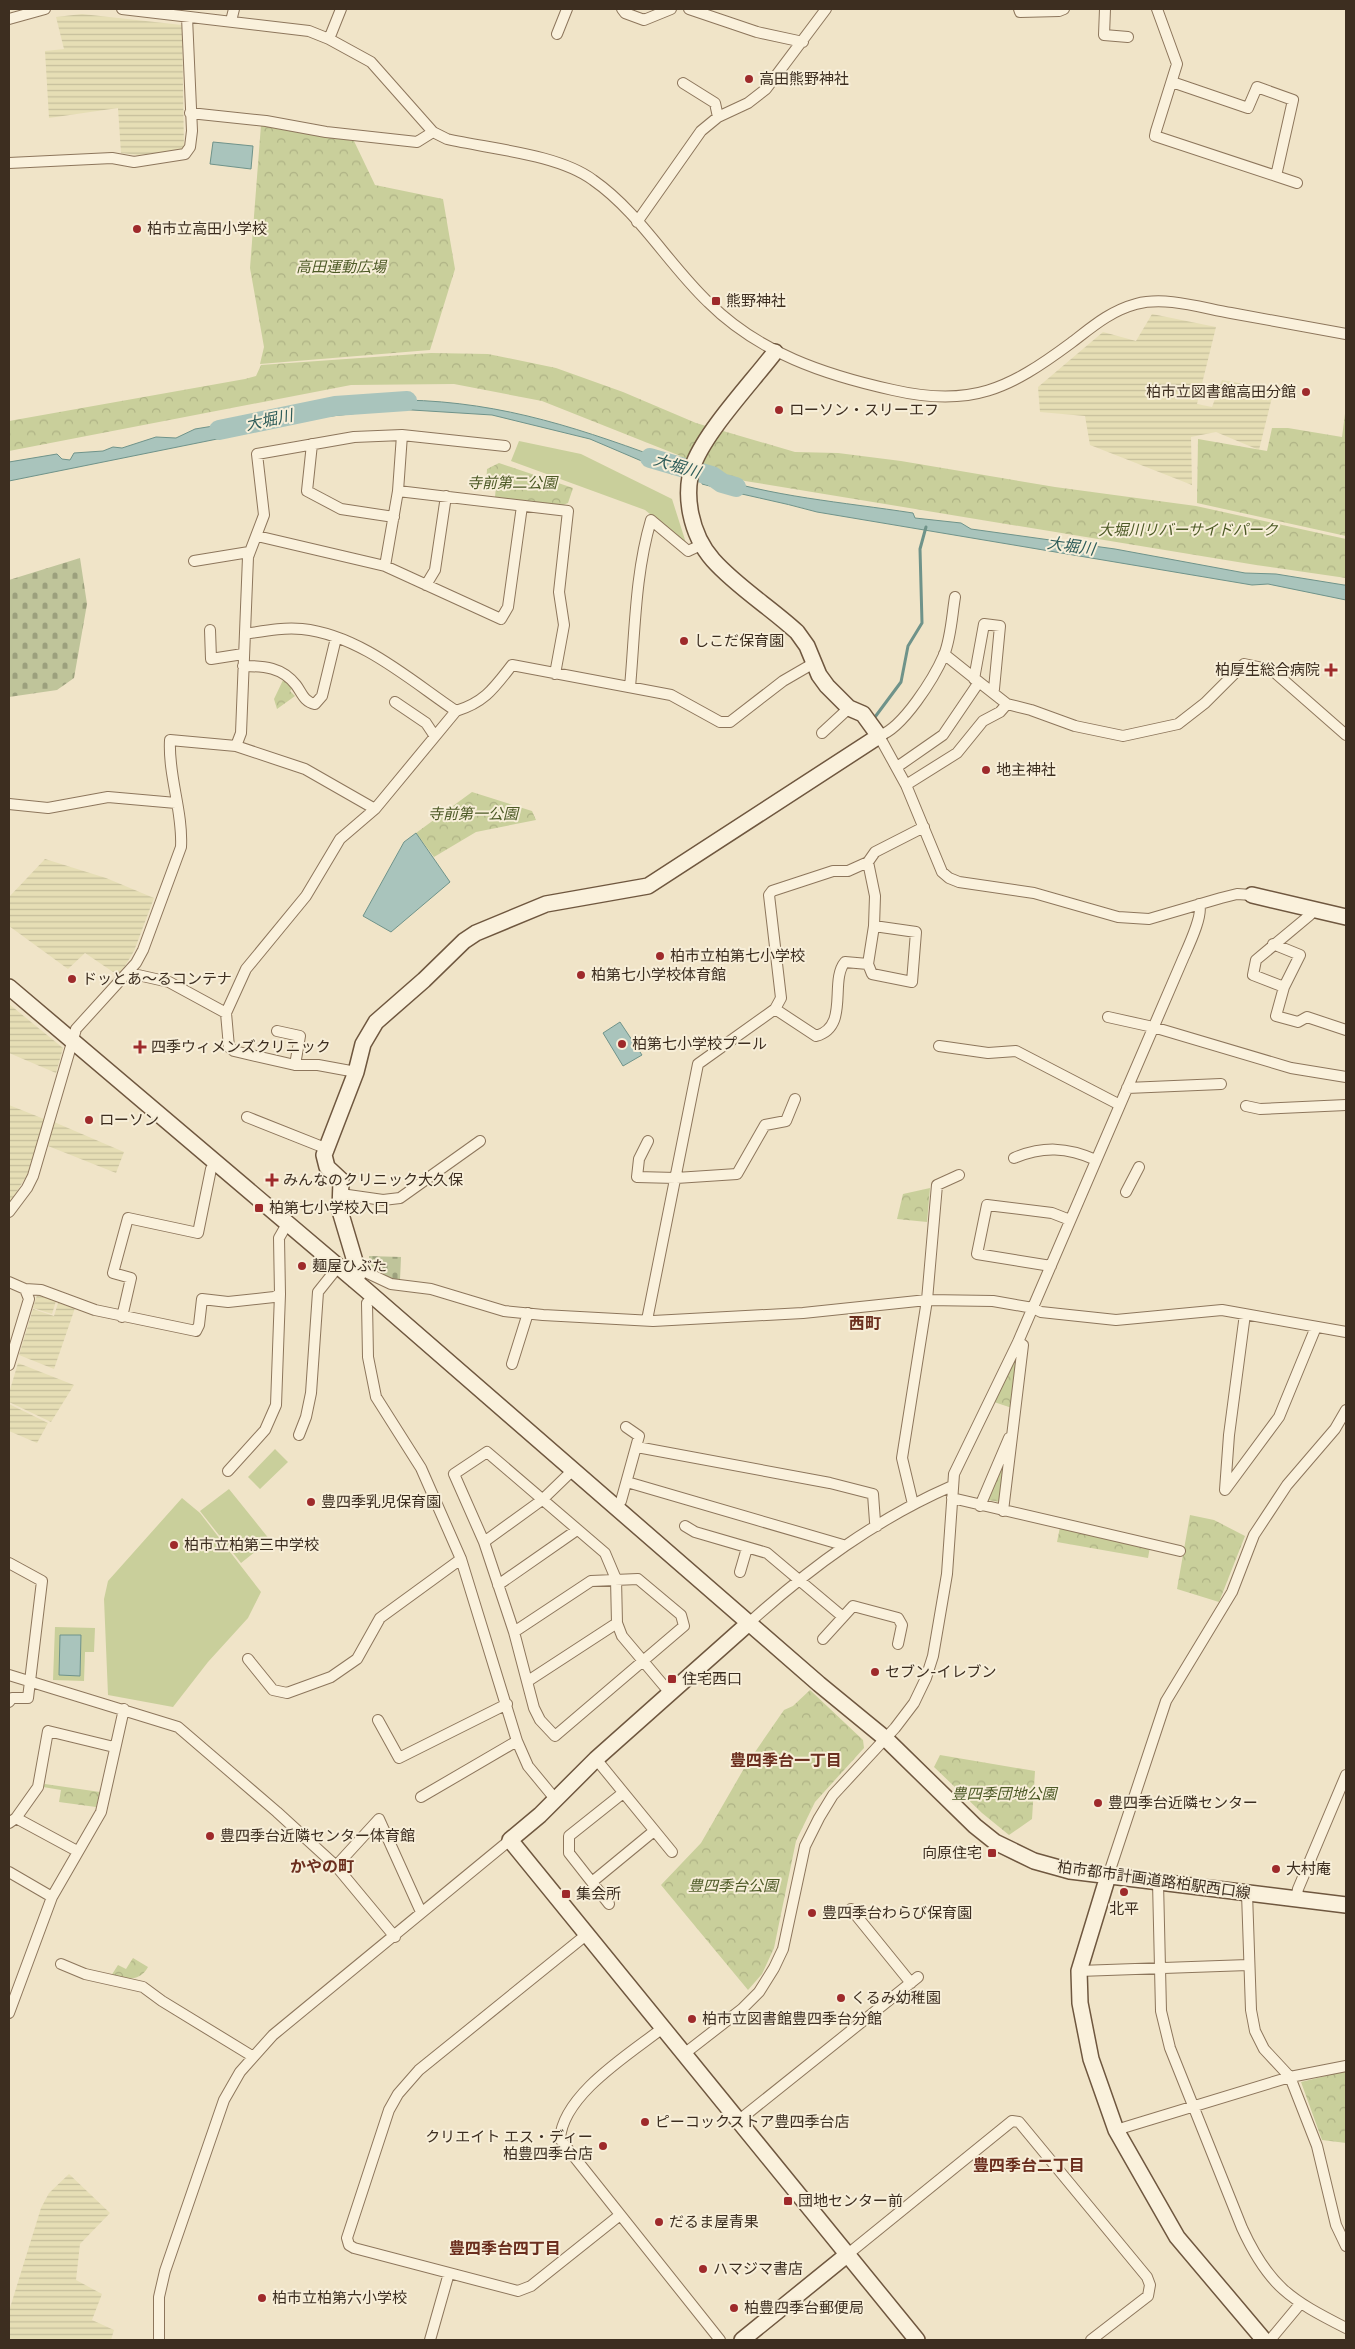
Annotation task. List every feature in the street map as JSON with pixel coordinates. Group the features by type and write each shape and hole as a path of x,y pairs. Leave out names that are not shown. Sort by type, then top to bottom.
{"street":[{"path":"9,19 45,9"},
{"path":"122,9 308,31 329,38 371,62 433,132 448,139 574,168 601,186 637,222 707,302 746,333 793,361 854,381 919,396 942,398 988,392 1005,386 1030,373 1100,320 1138,304 1161,302 1188,305 1346,334"},
{"path":"231,21 234,9"},
{"path":"329,38 341,9"},
{"path":"557,34 567,9"},
{"path":"622,9 625,13 644,20 671,9"},
{"path":"689,9 757,32 803,42"},
{"path":"637,222 701,131 718,117 757,97 782,70 826,9"},
{"path":"1019,9 1020,12 1030,12 1059,11 1064,9"},
{"path":"1105,9 1104,35 1128,37"},
{"path":"1158,9 1178,64 1155,136 1297,183"},
{"path":"9,163 112,158 134,162 185,154 190,147 192,130 187,17"},
{"path":"683,82 715,103 718,117"},
{"path":"1172,82 1248,108 1257,87 1293,100 1276,176"},
{"path":"190,113 266,121 326,132 417,142 433,132"},
{"path":"775,352 700,452 691,474 689,496 695,528 701,546 730,576 797,632 814,663 818,675 849,708 863,714 879,736 906,785 942,872 959,882 1034,893 1118,917 1149,919 1237,894 1252,895 1346,917"},
{"path":"385,566 398,491 402,436"},
{"path":"236,746 241,733 249,552 258,536 264,515 257,454 354,437 402,436 505,446"},
{"path":"312,444 307,491 341,509 394,517"},
{"path":"398,491 568,511 559,592 564,625 555,674"},
{"path":"426,585 435,570 446,496"},
{"path":"258,536 385,566 501,619 508,607 522,506"},
{"path":"630,687 643,546 651,520 688,551 701,546"},
{"path":"194,561 249,552"},
{"path":"955,597 944,654 906,717 888,733 879,736 648,886 546,904 476,932 464,940 424,980 376,1022 363,1044 356,1072 324,1148 327,1167 341,1180 342,1223 352,1246 355,1274 390,1284 431,1289 504,1311 528,1314 647,1320 803,1313 927,1300 993,1301 1062,1315 1116,1320 1222,1310 1346,1332"},
{"path":"897,768 943,735 977,680 984,624 1000,626 994,689 992,692"},
{"path":"245,634 283,629 303,629 336,638 370,653 456,711"},
{"path":"210,630 211,659 243,654"},
{"path":"243,666 273,668 285,674 296,685 305,699 315,704 322,696 336,638"},
{"path":"944,654 1007,704 1031,710 1075,726 1123,736 1178,724 1205,702 1244,664 1272,670 1346,735"},
{"path":"356,1072 318,1065 296,1065 234,1051 228,1047 226,1013 246,969 306,896 340,839 375,809 434,735 456,711 473,705 488,695 512,665 671,694 720,722 730,722 784,681 814,663"},
{"path":"396,702 426,723 434,735"},
{"path":"906,785 957,753 983,720 1000,712 1007,704"},
{"path":"822,733 849,708"},
{"path":"9,1212 27,1188 32,1176 72,1039 82,1021 129,973 143,950 181,847 182,829 169,754 170,740 236,746 305,769 375,809"},
{"path":"9,804 48,808 108,798 176,803"},
{"path":"647,1320 698,1064 775,1010 781,998 769,895 772,891 833,871 848,871 868,862 875,852 924,827"},
{"path":"868,862 876,896 874,926 868,964 872,974 912,982 916,932 874,926"},
{"path":"684,2054 759,1992 774,1968 783,1948 803,1854 815,1825 833,1795 886,1739 914,1703 926,1678 933,1656 947,1574 954,1474 1033,1308 1196,925 1201,908 1199,904"},
{"path":"1284,987 1253,975 1256,960 1310,915 1311,909"},
{"path":"1273,944 1300,956 1284,987 1276,1016 1298,1022 1307,1017 1346,1030"},
{"path":"775,1010 816,1036 822,1034 837,1015 839,970 845,962 868,964"},
{"path":"129,973 168,982 226,1013"},
{"name":"柏市都市計画道路柏駅西口線","path":"9,987 338,1267 355,1274 374,1297 886,1739 975,1826 995,1842 1016,1853 1053,1867 1108,1876 1346,1905"},
{"path":"1108,1017 1152,1027 1291,1068 1346,1077"},
{"path":"277,1031 300,1036 296,1065"},
{"path":"939,1046 988,1053 1016,1051 1120,1105"},
{"path":"1127,1088 1221,1084"},
{"path":"648,1141 639,1159 637,1176 676,1178 737,1174 765,1125 786,1120 795,1100"},
{"path":"1246,1106 1260,1109 1346,1105"},
{"path":"247,1116 324,1148"},
{"path":"341,1194 383,1200 400,1198 480,1141"},
{"path":"1014,1158 1034,1150 1077,1152 1096,1160"},
{"path":"122,1317 131,1278 113,1273 128,1218 198,1233 211,1170 216,1162"},
{"path":"1126,1192 1139,1168"},
{"path":"913,1504 902,1458 927,1300 937,1185 959,1175"},
{"path":"1051,1266 978,1254 987,1205 1052,1213 1070,1220"},
{"path":"228,1471 265,1430 273,1417 276,1406 280,1294 279,1238 287,1224"},
{"path":"299,1436 306,1417 311,1393 318,1292 338,1267"},
{"path":"9,1282 25,1289 40,1290 95,1310 196,1331 199,1325 202,1299 228,1302 274,1297 280,1294"},
{"path":"9,1365 29,1299 25,1289"},
{"path":"374,1297 367,1303 368,1357 376,1397 421,1468 461,1558 517,1741 528,1766 556,1800"},
{"path":"512,1364 528,1314"},
{"path":"1245,1314 1229,1435 1226,1490 1279,1417 1316,1327"},
{"path":"1003,1511 1023,1345 1018,1342"},
{"path":"1264,2340 1177,2237 1116,2130 1091,2059 1080,2003 1079,1971 1108,1876 1166,1701 1232,1592 1254,1535 1287,1485 1335,1429 1346,1410"},
{"path":"616,1506 621,1501 639,1436 626,1426"},
{"path":"980,1506 1013,1428"},
{"path":"637,1447 830,1483 873,1494 877,1526"},
{"path":"514,1632 591,1580 616,1579 638,1579 681,1615 684,1626 642,1660 555,1736 540,1720 534,1708 514,1632 484,1542 454,1474 487,1452 605,1553 616,1579 617,1623 622,1636 642,1660 670,1693"},
{"path":"484,1542 542,1500 574,1469"},
{"path":"627,1482 844,1546"},
{"path":"159,2340 159,2297 165,2271 224,2100 252,2056 273,2035 395,1937 421,1912 556,1800 596,1759 798,1579 844,1546 913,1504 952,1486"},
{"path":"952,1498 1180,1551"},
{"path":"685,1526 694,1532 767,1553 843,1617"},
{"path":"498,1585 577,1530"},
{"path":"740,1572 747,1548"},
{"path":"248,1659 274,1690 287,1693 331,1677 357,1660 380,1618 461,1558"},
{"path":"9,1563 42,1581 28,1698 12,1698 9,1702"},
{"path":"823,1639 853,1606 898,1618 902,1625 898,1644"},
{"path":"528,1681 617,1623"},
{"path":"9,1674 31,1683 124,1709 178,1727 277,1812 336,1866 395,1937"},
{"path":"378,1720 399,1758 507,1704"},
{"path":"9,2013 52,1897 100,1812 124,1709"},
{"path":"77,1851 12,1820 38,1787 48,1731 114,1747"},
{"path":"421,1797 517,1741"},
{"path":"596,1759 672,1852"},
{"path":"1296,1899 1298,1889 1346,1775"},
{"path":"609,1904 569,1852 569,1836 623,1793"},
{"path":"336,1866 379,1819 421,1912"},
{"path":"592,1882 654,1831"},
{"path":"510,1840 917,2340"},
{"path":"9,1872 52,1897"},
{"path":"1158,1882 1162,2011 1168,2039 1255,2256 1270,2277 1300,2304 1346,2328"},
{"path":"1247,1893 1250,2010 1255,2032 1264,2049 1290,2077 1317,2146 1334,2217 1346,2246"},
{"path":"738,2121 914,1980 851,1910"},
{"path":"586,1934 419,2070 398,2094 389,2110 347,2232 349,2245 354,2248 518,2292 531,2286 620,2216"},
{"path":"60,1964 85,1974 143,1987 162,2001 252,2056"},
{"path":"1079,1971 1248,1965"},
{"path":"664,2027 574,2102 560,2132 560,2139 720,2340"},
{"path":"1116,2130 1290,2077 1346,2066"},
{"path":"742,2340 1012,2121 1019,2122 1147,2276 1150,2286 1148,2296 1091,2340"},
{"path":"430,2340 449,2273"},
{"path":"1270,2340 1300,2304"}],"shaded area":[{"path":"82,14 182,25 184,150 138,155 121,153 118,108 49,118 45,51 64,49 56,17"},
{"path":"1152,314 1216,327 1197,404 1212,407 1222,380 1274,389 1259,450 1216,432 1191,437 1192,485 1090,445 1085,416 1040,412 1038,387 1103,332 1136,341"},
{"path":"45,859 106,878 154,898 134,951 119,976 85,953 68,969 9,926 9,897"},
{"path":"9,1004 63,1048 56,1073 9,1053"},
{"path":"9,1105 44,1119 29,1172 9,1204"},
{"path":"54,1122 124,1152 116,1173 48,1146"},
{"path":"37,1295 56,1301 52,1314 33,1308"},
{"path":"58,1303 75,1308 54,1369 19,1355 33,1309 54,1316"},
{"path":"18,1363 74,1385 51,1422 9,1402 9,1393"},
{"path":"9,1404 48,1423 37,1443 9,1431"},
{"path":"69,2174 110,2213 80,2244 76,2280 102,2294 92,2320 114,2330 111,2340 9,2340 9,2311 41,2208 49,2193"}],"green space":[{"name":"高田運動広場","path":"261,125 354,141 375,185 443,199 455,269 430,350 260,364 264,347 250,268"},
{"name":"大堀川リバーサイドパーク","path":"431,353 488,354 556,368 623,392 696,423 795,452 838,453 901,461 1055,487 1196,506 1346,539 1346,578 1256,565 745,481 702,468 678,455 542,401 454,384 351,385 9,451 9,421 245,379 256,376 261,365"},
{"path":"1346,406 1346,536 1197,503 1198,439 1267,451 1272,428 1288,428 1342,437"},
{"path":"519,441 581,454 672,499 686,543 645,510 511,461"},
{"name":"寺前第二公園","path":"499,463 573,488 568,503 563,505 495,497 496,486 486,485 487,469"},
{"path":"80,558 87,604 74,678 57,690 9,697 9,580"},
{"path":"284,678 293,687 290,691 295,696 277,709 274,699"},
{"name":"寺前第一公園","path":"472,792 532,811 536,820 476,832 434,857 416,833"},
{"path":"930,1188 927,1222 897,1219 903,1194"},
{"path":"369,1256 401,1257 400,1280 392,1280 369,1265"},
{"path":"1017,1354 1015,1409 994,1402"},
{"path":"275,1449 288,1462 260,1489 248,1477"},
{"path":"1006,1455 1000,1502 988,1500"},
{"path":"229,1489 270,1540 241,1563 200,1511"},
{"path":"182,1498 200,1513 261,1592 248,1618 208,1662 173,1707 108,1695 104,1599 108,1581"},
{"path":"1190,1515 1214,1520 1245,1536 1219,1602 1177,1589"},
{"path":"1060,1527 1150,1547 1148,1558 1057,1542"},
{"path":"55,1627 95,1628 94,1652 85,1652 84,1681 53,1680"},
{"name":"豊四季台公園","path":"810,1690 863,1740 864,1748 815,1802 796,1841 774,1948 762,1974 748,1990 661,1885 701,1843 746,1765 784,1710 793,1706"},
{"name":"豊四季団地公園","path":"940,1755 1035,1771 1032,1819 1009,1835 982,1813 934,1767"},
{"path":"45,1784 100,1792 96,1807 59,1802 61,1790 43,1787"},
{"path":"133,1958 148,1967 145,1972 132,1978 111,1976 118,1965 126,1969"},
{"path":"1346,2071 1346,2143 1322,2140 1301,2082"}],"water":[{"path":"213,142 253,146 251,169 210,164"},
{"path":"405,400 477,406 544,420 609,440 676,464 672,474 590,439 492,415 396,409 304,419 259,428 257,419 300,410"},
{"path":"244,421 247,433 9,481 9,462 57,454 62,459 70,460 74,453 103,451 113,447 122,448 156,437 176,438 195,429"},
{"path":"703,474 781,494 913,513 915,518 961,523 971,529 1115,549 1245,573 1276,574 1346,585 1346,600 1268,584 1252,585 817,512 702,484"},
{"path":"416,833 450,882 391,932 363,916 404,842"},
{"name":"柏第七小学校プール","path":"620,1022 642,1055 623,1066 603,1033"},
{"path":"60,1635 81,1635 80,1676 59,1675"}],"waterway":[{"name":"大堀川","path":"219,430 335,406 407,401"},
{"name":"大堀川","path":"650,458 712,476 722,483 736,487"},
{"path":"875,717 901,682 908,646 922,623 920,549 926,527"}],"place":[{"name":"高田熊野神社","path":"749,79"},
{"name":"柏市立高田小学校","path":"137,229"},
{"name":"熊野神社","path":"716,301"},
{"name":"柏市立図書館高田分館","path":"1306,392"},
{"name":"ローソン・スリーエフ","path":"779,410"},
{"name":"しこだ保育園","path":"684,641"},
{"name":"柏厚生総合病院","path":"1331,670"},
{"name":"地主神社","path":"986,770"},
{"name":"柏市立柏第七小学校","path":"660,956"},
{"name":"柏第七小学校体育館","path":"581,975"},
{"name":"ドッとあ〜るコンテナ","path":"72,979"},
{"name":"柏第七小学校プール","path":"622,1044"},
{"name":"四季ウィメンズクリニック","path":"140,1047"},
{"name":"ローソン","path":"89,1120"},
{"name":"みんなのクリニック大久保","path":"272,1180"},
{"name":"柏第七小学校入口","path":"259,1208"},
{"name":"麺屋ひぶた","path":"302,1266"},
{"name":"豊四季乳児保育園","path":"311,1502"},
{"name":"柏市立柏第三中学校","path":"174,1545"},
{"name":"セブン-イレブン","path":"875,1672"},
{"name":"住宅西口","path":"672,1679"},
{"name":"豊四季台近隣センター","path":"1098,1803"},
{"name":"豊四季台近隣センター体育館","path":"210,1836"},
{"name":"向原住宅","path":"992,1853"},
{"name":"大村庵","path":"1276,1869"},
{"name":"北平","path":"1124,1892"},
{"name":"集会所","path":"566,1894"},
{"name":"豊四季台わらび保育園","path":"812,1913"},
{"name":"くるみ幼稚園","path":"841,1998"},
{"name":"柏市立図書館豊四季台分館","path":"692,2019"},
{"name":"ピーコックストア豊四季台店","path":"645,2122"},
{"name":"クリエイト エス・ディー 柏豊四季台店","path":"603,2146"},
{"name":"団地センター前","path":"788,2201"},
{"name":"だるま屋青果","path":"659,2222"},
{"name":"ハマジマ書店","path":"703,2269"},
{"name":"柏市立柏第六小学校","path":"262,2298"},
{"name":"柏豊四季台郵便局","path":"734,2308"}],"district":[{"name":"西町","path":"865,1323"},
{"name":"豊四季台一丁目","path":"786,1760"},
{"name":"かやの町","path":"322,1866"},
{"name":"豊四季台二丁目","path":"1029,2165"},
{"name":"豊四季台四丁目","path":"505,2248"}]}
